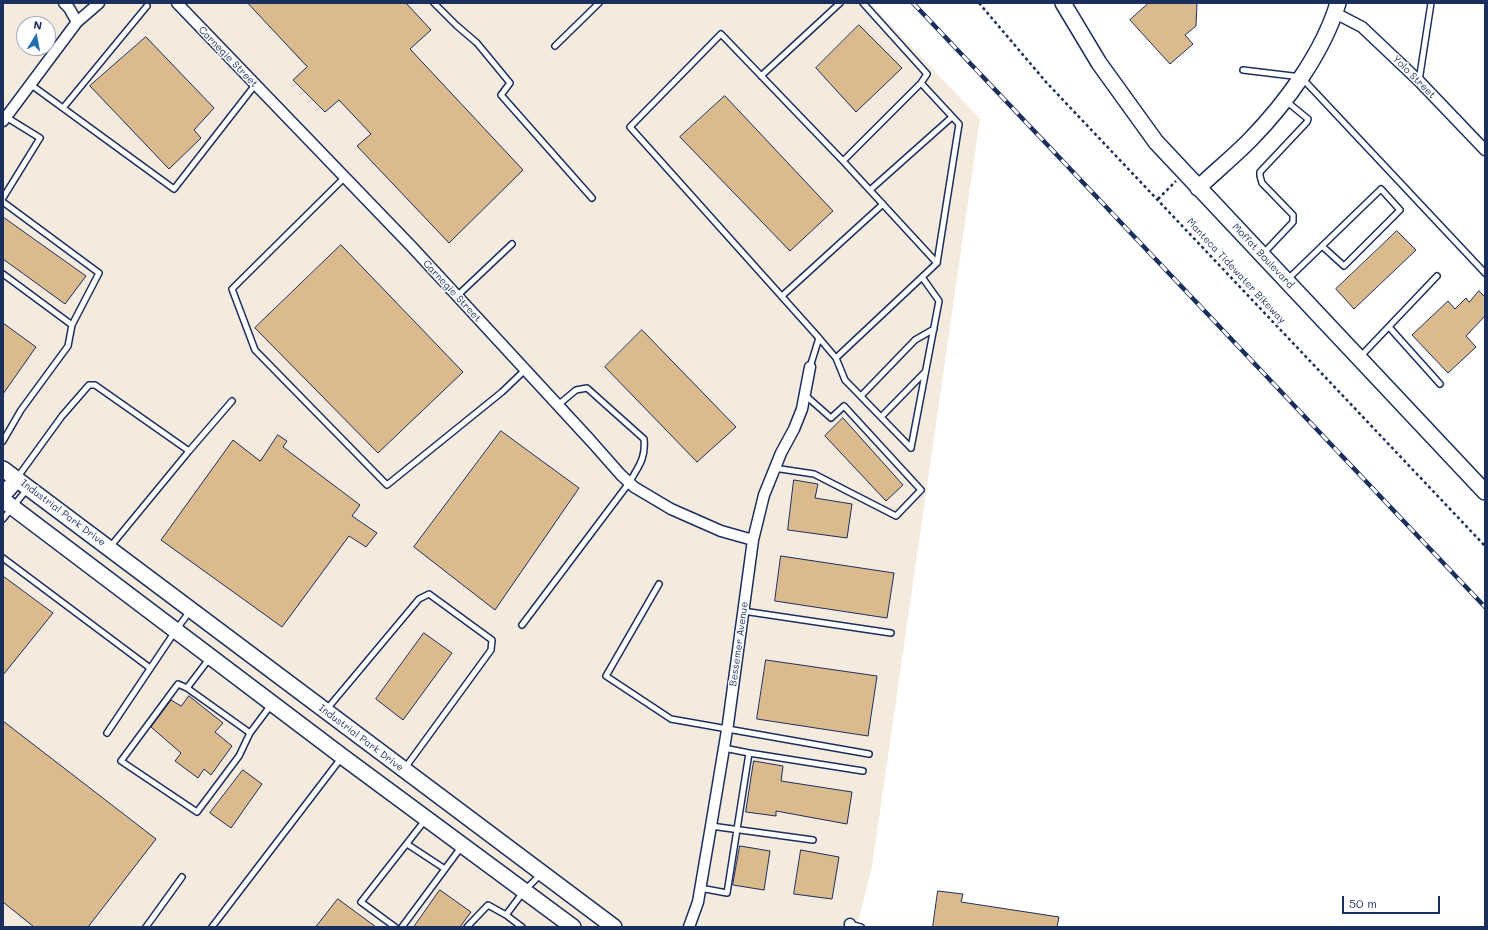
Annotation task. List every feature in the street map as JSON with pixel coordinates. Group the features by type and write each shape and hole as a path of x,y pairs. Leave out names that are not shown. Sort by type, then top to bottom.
{"street":[{"path":"64,3 69,8 77,22"},
{"path":"4,119 77,22 99,3"},
{"name":"Carnegie Street","path":"177,3 345,177 634,487 671,509 721,531 753,540"},
{"name":"Moffat Boulevard","path":"1064,3 1104,69 1156,142 1485,492"},
{"path":"1198,188 1249,141 1277,110 1301,77 1319,46 1336,8"},
{"name":"Yolo Street","path":"1336,8 1362,27 1483,144"},
{"name":"Bessemer Avenue","path":"689,927 698,902 724,748 753,540 764,495 774,468 780,453 794,429 802,409 810,367"},
{"name":"Industrial Park Drive","path":"3,469 614,927"},
{"name":"Industrial Park Drive","path":"3,495 23,483"},
{"path":"8,503 343,757 573,927"},
{"name":"Industrial Park Drive","path":"92,567 109,548"}],"lane":[{"path":"434,3 477,43 510,83 501,95 592,198"},
{"path":"555,46 598,3"},
{"path":"761,76 840,3"},
{"path":"843,161 921,83 927,74 863,3"},
{"path":"1419,81 1431,3"},
{"path":"63,108 147,6"},
{"path":"922,277 939,301 911,448 845,380 836,358 630,127 721,34 843,161 938,263"},
{"path":"1243,70 1301,77 1485,273"},
{"path":"836,358 938,263 959,124 921,83"},
{"path":"30,84 174,189 255,85"},
{"path":"1262,255 1293,222 1294,218 1293,215 1262,183 1260,172 1307,122 1308,119 1284,99"},
{"path":"870,190 952,117"},
{"path":"3,198 40,138 4,119"},
{"path":"345,177 232,289 255,350 387,485 502,392 526,370"},
{"path":"1286,281 1322,246 1381,189 1400,210 1344,266 1322,246"},
{"path":"3,202 99,273 72,325 68,346 21,410 3,441"},
{"path":"782,296 882,204"},
{"path":"457,296 512,244"},
{"path":"3,274 72,325"},
{"path":"1359,358 1437,276"},
{"path":"1389,327 1440,384"},
{"path":"861,396 915,340 934,330"},
{"path":"810,367 819,338"},
{"path":"881,417 926,371"},
{"path":"3,519 8,503 23,483 62,416 89,385 95,385 189,451"},
{"path":"522,625 629,482 644,458 644,439 587,388 576,390 558,405"},
{"path":"774,468 814,474 896,516 921,490 844,406 831,418 805,395"},
{"path":"109,548 232,401"},
{"path":"3,558 150,668"},
{"path":"659,584 606,676 671,719 869,754"},
{"path":"325,711 419,599 429,594 492,640 491,650 404,770"},
{"path":"108,733 150,668 191,610"},
{"path":"743,611 890,633"},
{"path":"186,688 211,656"},
{"path":"250,733 178,684 121,761 197,812 239,756 250,733 273,703"},
{"path":"724,748 863,771"},
{"path":"700,888 727,893 749,753"},
{"path":"212,927 343,757"},
{"path":"395,927 361,902 426,818"},
{"path":"711,826 813,840"},
{"path":"406,844 445,869"},
{"path":"402,927 462,845"},
{"path":"506,915 524,891 542,872"},
{"path":"146,927 182,877"},
{"path":"467,927 488,905 506,915 522,927"},
{"path":"850,925 861,927"}],"path":[{"name":"Manteca Tidewater Bikeway","path":"979,3 1046,82 1485,546"},
{"path":"1158,199 1184,173"}],"shaded area":[{"path":"3,3 870,3 980,119 872,867 857,927 3,927"}],"building":[{"path":"248,3 406,3 431,30 410,49 523,170 449,243 357,146 371,134 339,100 325,112 293,80 307,67"},
{"path":"1149,3 1197,3 1196,26 1185,35 1193,44 1170,64 1130,20"},
{"path":"859,25 902,68 856,112 816,68"},
{"path":"146,37 214,108 194,130 201,138 169,169 90,86"},
{"path":"725,96 833,211 790,251 680,137"},
{"path":"3,217 86,276 65,304 3,259"},
{"path":"1397,231 1416,250 1354,309 1336,289"},
{"path":"341,245 463,372 378,453 255,328"},
{"path":"1479,291 1485,297 1485,316 1466,336 1476,347 1448,373 1412,335 1448,301 1455,309 1466,298 1469,302"},
{"path":"3,323 36,347 3,394"},
{"path":"642,330 736,427 697,462 605,367"},
{"path":"843,418 903,485 886,501 825,436"},
{"path":"501,431 579,488 495,610 414,547"},
{"path":"278,435 287,441 283,447 360,505 352,516 377,533 366,547 349,536 282,627 161,540 233,440 260,461"},
{"path":"794,480 818,484 815,498 852,504 847,538 788,530"},
{"path":"781,556 894,573 887,618 775,601"},
{"path":"3,576 53,613 3,675"},
{"path":"424,633 452,653 403,720 376,699"},
{"path":"766,660 877,676 868,736 757,719"},
{"path":"189,696 223,723 215,732 232,746 211,775 204,769 198,778 175,761 181,753 151,727 171,700 181,706"},
{"path":"3,721 156,839 88,927 34,927 3,902"},
{"path":"754,761 783,766 781,781 852,792 847,824 776,811 776,816 746,812"},
{"path":"243,770 262,784 231,828 210,813"},
{"path":"740,846 770,851 764,890 733,885"},
{"path":"801,850 839,857 832,899 794,894"},
{"path":"440,890 471,912 460,927 414,927"},
{"path":"938,891 963,894 961,902 1059,917 1057,927 933,927"},
{"path":"338,899 376,927 316,927"}],"railway":[{"path":"913,3 1485,607"}]}
